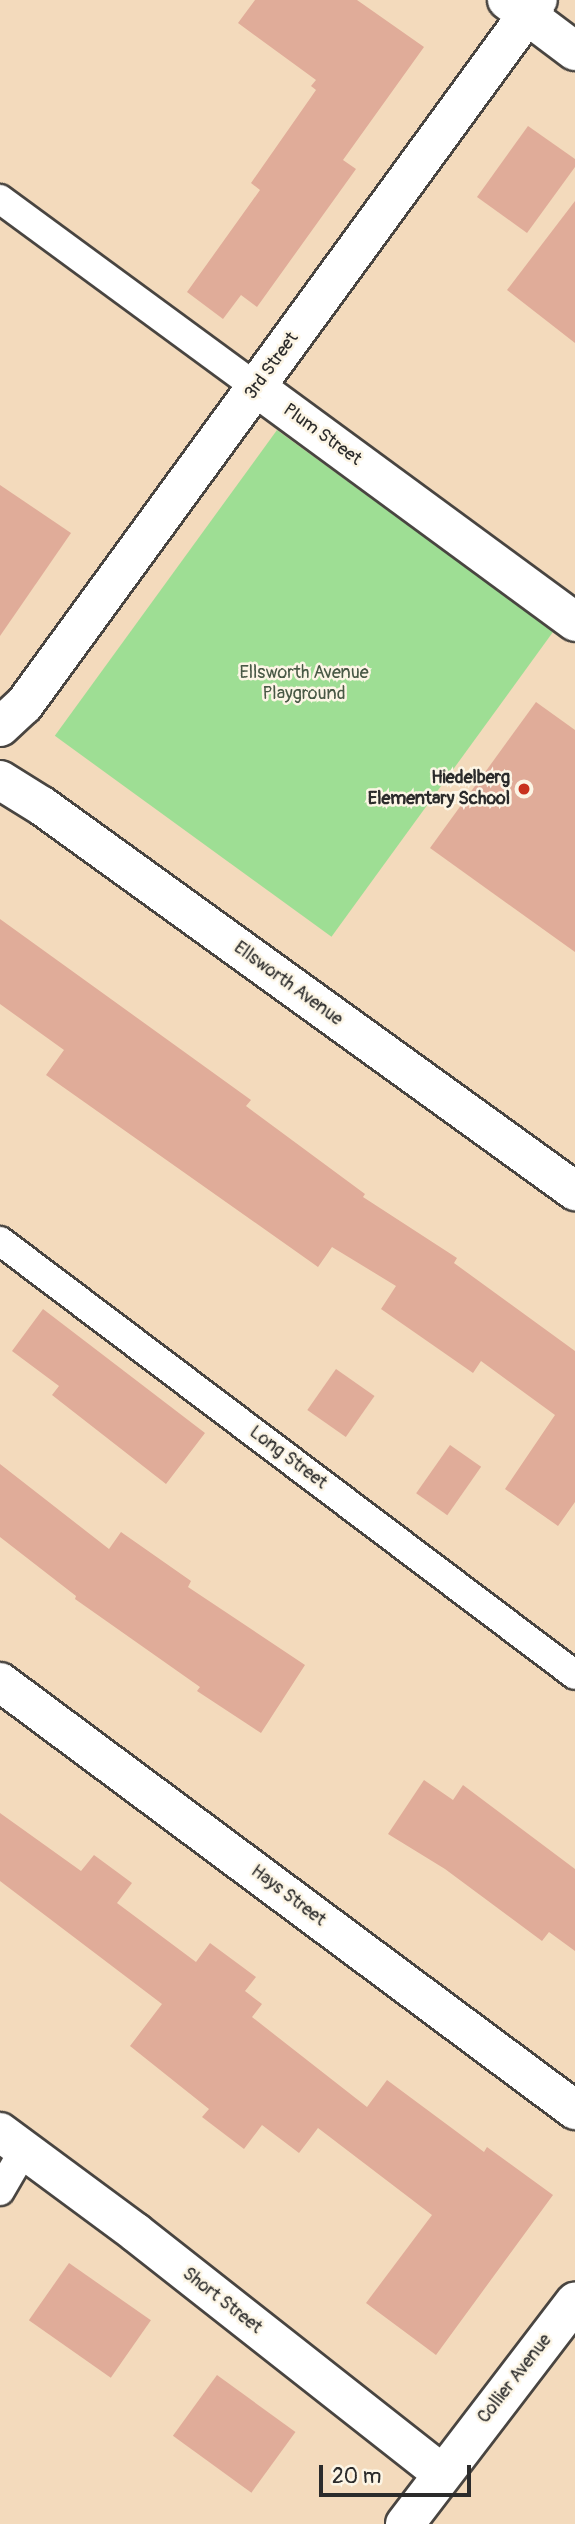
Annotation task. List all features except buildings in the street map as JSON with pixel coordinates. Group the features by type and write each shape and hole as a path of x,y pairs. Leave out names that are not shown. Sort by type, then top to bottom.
{"street":[{"path":"525,5 575,51"},
{"name":"3rd Street","path":"0,727 24,705 257,388 525,5"},
{"name":"Plum Street","path":"257,388 575,622"},
{"name":"Ellsworth Avenue","path":"0,780 42,806 575,1191"},
{"name":"Hays Street","path":"0,1682 575,2110"},
{"name":"Short Street","path":"12,2141 135,2232 442,2474"},
{"name":"Collier Avenue","path":"405,2524 575,2302"}],"lane":[{"name":"Plum Street","path":"0,199 257,388"},
{"name":"Long Street","path":"0,1241 575,1675"},
{"path":"0,2191 12,2141"}],"green space":[{"name":"Ellsworth Avenue Playground","path":"277,430 554,631 332,937 55,736"}],"place":[{"name":"Hiedelberg Elementary School","path":"524,789"}]}
